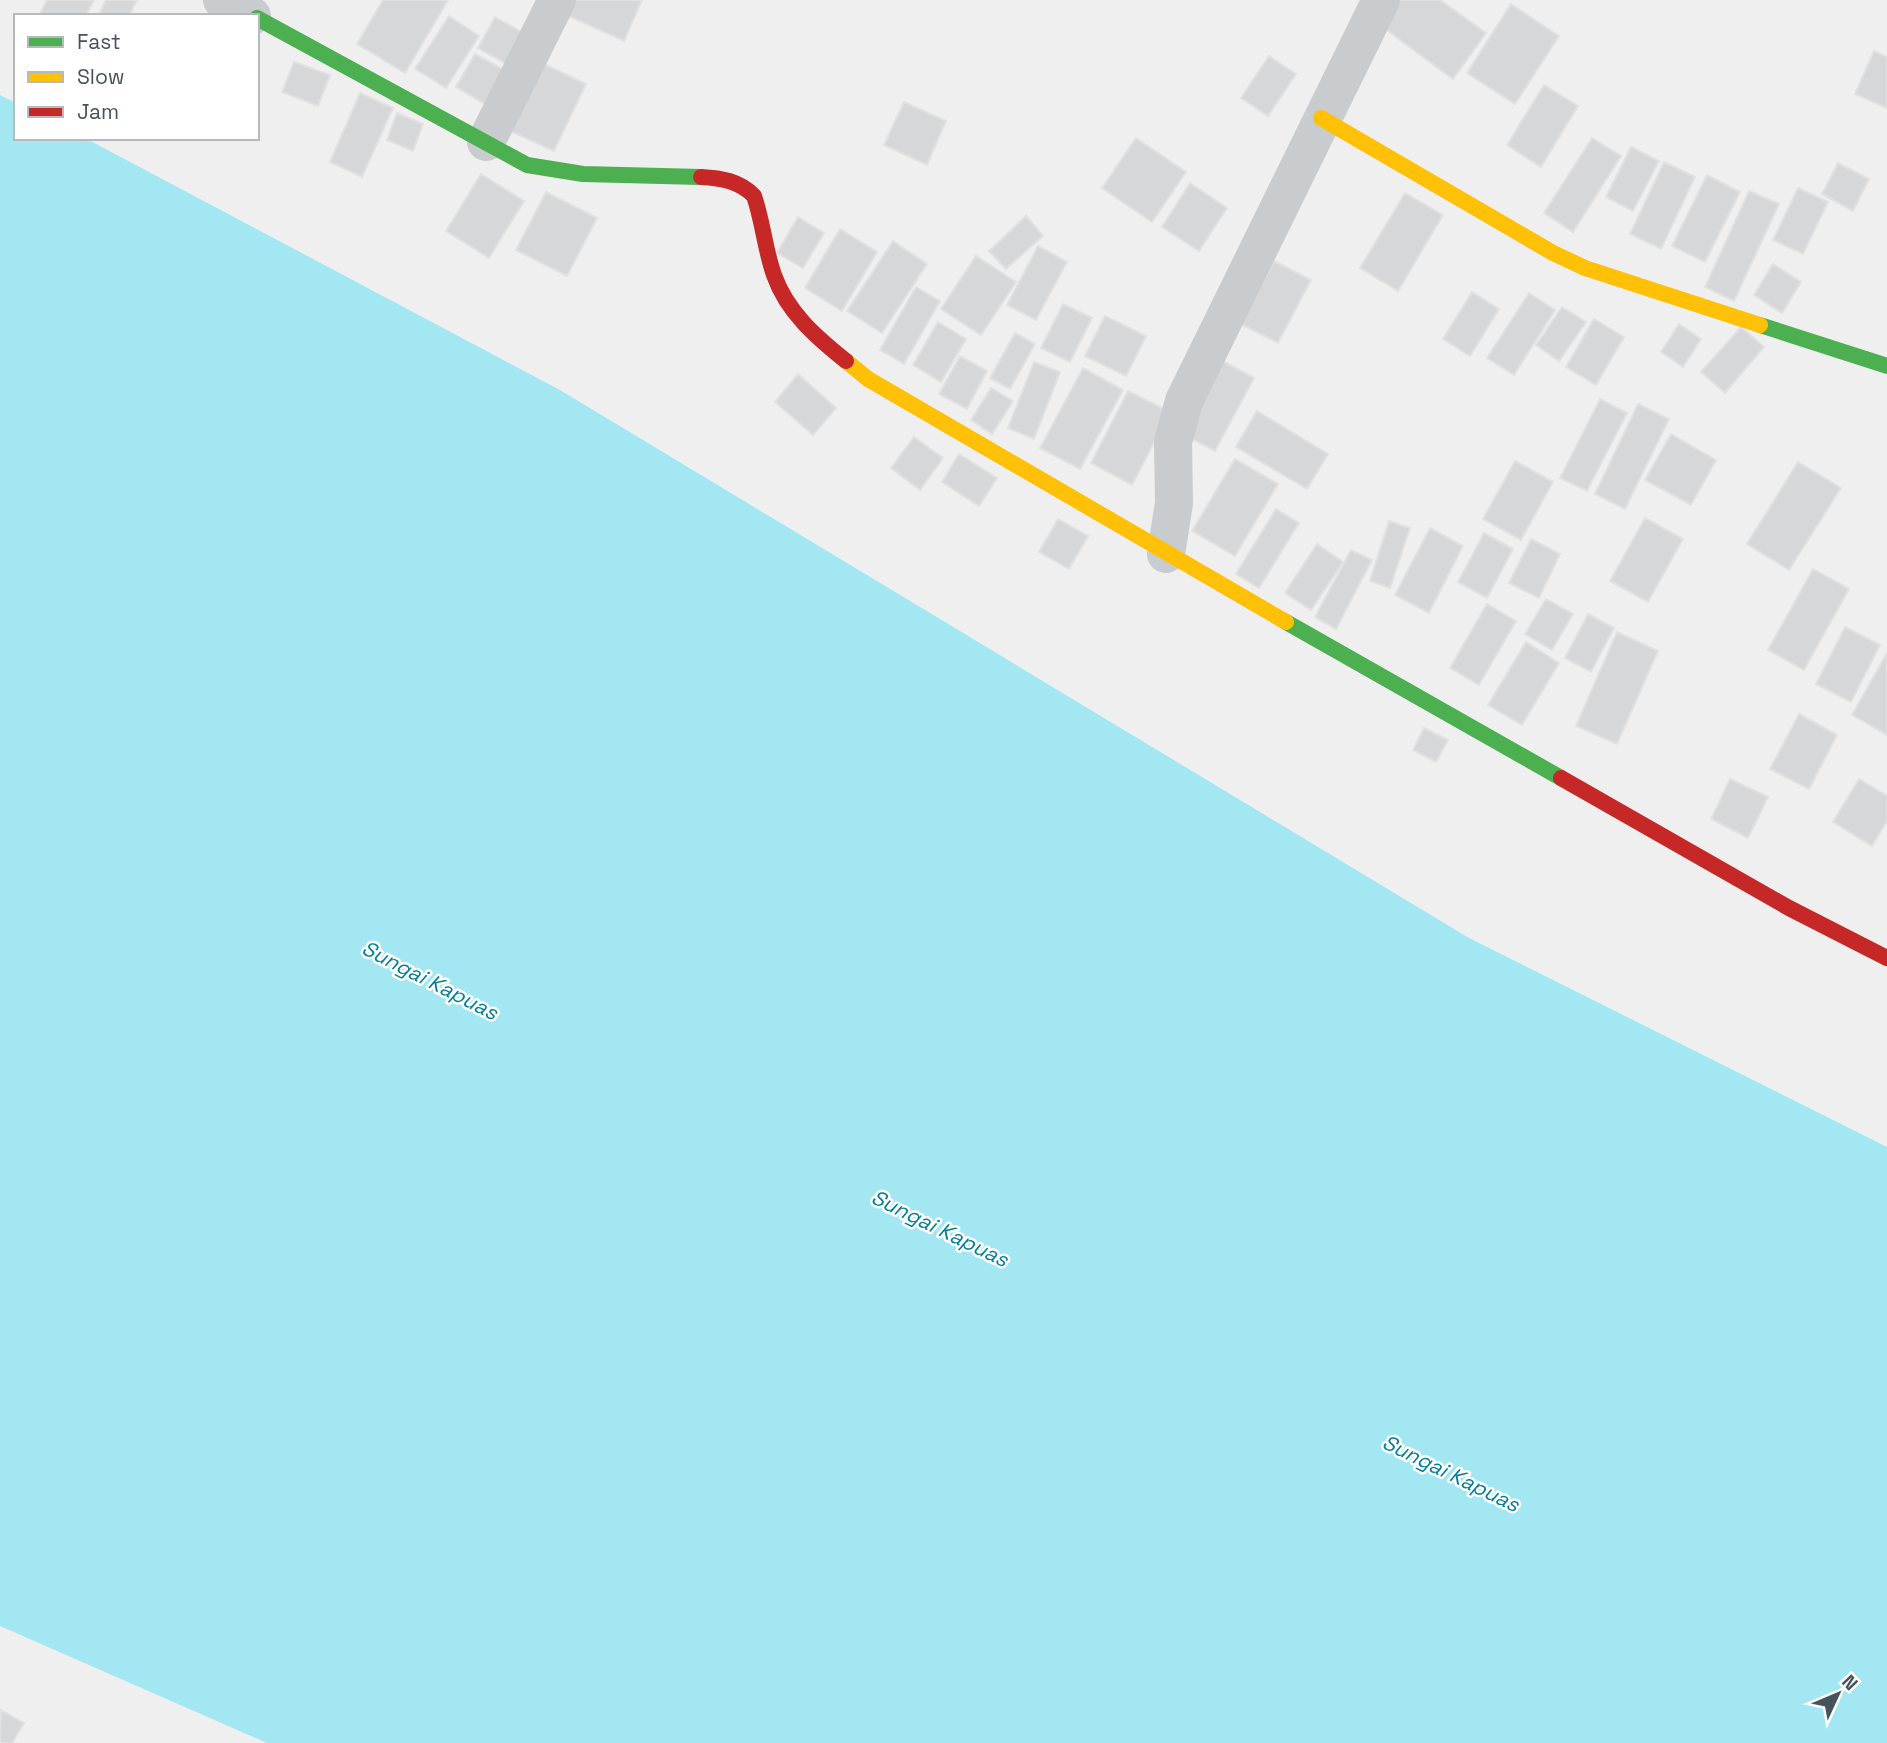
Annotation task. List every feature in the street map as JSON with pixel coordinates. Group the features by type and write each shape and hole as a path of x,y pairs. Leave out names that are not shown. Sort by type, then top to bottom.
{"street":[{"path":"222,0 248,14"},
{"path":"486,142 557,0"},
{"path":"1166,554 1174,502 1173,442 1184,401 1381,0"},
{"path":"259,20 527,165 553,171 720,178 746,187 754,196 773,273 795,316 815,337 868,379 1166,554 1789,908 1887,958"},
{"path":"1321,118 1500,219 1553,253 1586,268 1887,366"}],"water":[{"name":"Sungai Kapuas","path":"0,95 14,102 14,140 89,140 560,390 1469,938 1887,1147 1887,1743 267,1743 0,1626"}],"building":[{"path":"47,0 94,0 87,14 40,14"},
{"path":"106,0 137,0 130,14 99,14"},
{"path":"383,0 448,0 405,73 357,44"},
{"path":"570,0 642,0 624,41 564,14"},
{"path":"1393,0 1440,0 1486,33 1453,79 1377,23"},
{"path":"1511,4 1559,36 1515,104 1467,73"},
{"path":"449,16 479,36 446,88 415,69"},
{"path":"495,17 527,35 510,66 478,48"},
{"path":"1874,51 1887,57 1887,108 1855,94"},
{"path":"475,54 506,71 487,105 456,87"},
{"path":"1269,56 1296,74 1268,116 1241,98"},
{"path":"294,62 330,75 318,106 282,92"},
{"path":"542,63 586,84 554,151 510,131"},
{"path":"1544,85 1578,106 1541,167 1507,145"},
{"path":"360,93 393,108 362,177 330,162"},
{"path":"904,102 946,121 927,165 884,145"},
{"path":"397,113 423,124 413,151 387,140"},
{"path":"1136,138 1186,172 1152,222 1102,188"},
{"path":"1592,138 1621,156 1573,232 1544,213"},
{"path":"1631,147 1659,161 1633,211 1606,197"},
{"path":"1664,162 1695,177 1661,249 1630,234"},
{"path":"1838,163 1869,179 1853,211 1822,194"},
{"path":"481,174 524,201 489,258 446,231"},
{"path":"1707,175 1740,192 1705,262 1672,246"},
{"path":"1190,183 1227,208 1199,251 1162,227"},
{"path":"1798,188 1828,202 1803,254 1773,240"},
{"path":"1749,191 1779,204 1734,301 1705,287"},
{"path":"546,192 597,218 567,276 516,250"},
{"path":"1405,193 1443,215 1398,291 1360,268"},
{"path":"1026,216 1043,236 1006,269 989,251"},
{"path":"798,217 824,233 803,268 777,253"},
{"path":"840,229 877,252 842,311 805,288"},
{"path":"893,241 927,264 882,333 847,311"},
{"path":"1038,246 1067,262 1036,320 1007,305"},
{"path":"976,256 1016,282 981,335 941,309"},
{"path":"1274,261 1311,280 1278,343 1241,324"},
{"path":"1773,264 1801,282 1782,313 1754,295"},
{"path":"916,287 940,301 904,364 880,350"},
{"path":"1472,292 1499,309 1470,356 1443,339"},
{"path":"1529,293 1555,310 1514,375 1487,358"},
{"path":"1063,304 1092,318 1070,362 1041,348"},
{"path":"1562,307 1586,322 1559,361 1536,345"},
{"path":"1105,316 1146,336 1126,376 1085,356"},
{"path":"1594,319 1624,337 1596,385 1566,367"},
{"path":"938,322 966,339 941,382 913,365"},
{"path":"1679,324 1701,339 1683,367 1661,352"},
{"path":"1741,327 1764,347 1725,393 1701,372"},
{"path":"1015,333 1035,344 1010,389 990,378"},
{"path":"960,356 987,371 967,409 939,394"},
{"path":"1219,359 1254,378 1215,451 1179,432"},
{"path":"1034,362 1060,372 1034,439 1008,428"},
{"path":"1083,368 1123,390 1080,469 1040,448"},
{"path":"798,374 836,408 813,435 775,402"},
{"path":"991,388 1013,401 992,434 971,420"},
{"path":"1128,391 1170,412 1132,485 1091,463"},
{"path":"1600,399 1627,413 1587,491 1560,478"},
{"path":"1638,404 1669,419 1625,509 1595,494"},
{"path":"1257,411 1328,454 1307,489 1236,447"},
{"path":"1671,434 1716,460 1691,505 1645,480"},
{"path":"914,437 943,458 920,490 891,468"},
{"path":"959,454 997,478 979,506 942,482"},
{"path":"1235,459 1278,484 1235,556 1192,531"},
{"path":"1515,461 1553,482 1521,540 1483,519"},
{"path":"1798,462 1841,488 1789,570 1747,544"},
{"path":"1276,509 1299,523 1259,588 1236,574"},
{"path":"1645,518 1683,539 1648,602 1610,581"},
{"path":"1058,519 1088,536 1069,569 1039,552"},
{"path":"1389,521 1410,528 1390,588 1370,581"},
{"path":"1430,528 1463,546 1429,613 1395,595"},
{"path":"1484,533 1513,549 1487,598 1458,582"},
{"path":"1531,539 1560,554 1539,598 1509,583"},
{"path":"1317,544 1343,562 1311,610 1285,593"},
{"path":"1351,550 1372,560 1336,629 1315,617"},
{"path":"1813,569 1849,589 1804,670 1768,650"},
{"path":"1546,599 1573,614 1552,650 1525,634"},
{"path":"1487,604 1516,621 1479,685 1450,668"},
{"path":"1588,614 1614,628 1591,672 1565,658"},
{"path":"1845,627 1880,645 1851,702 1816,684"},
{"path":"1617,632 1658,651 1617,744 1576,726"},
{"path":"1526,642 1559,663 1522,725 1488,705"},
{"path":"1887,653 1887,735 1852,715"},
{"path":"1799,714 1837,735 1809,789 1770,769"},
{"path":"1424,728 1448,740 1436,762 1413,750"},
{"path":"1730,779 1768,797 1748,838 1711,819"},
{"path":"1859,779 1887,796 1887,821 1872,846 1833,822"},
{"path":"1,1710 24,1723 12,1743 0,1743"}],"traffic: fast":[{"path":"259,19 527,165 583,174 701,177"},
{"path":"1760,325 1887,366"},
{"path":"1286,622 1561,778"}],"traffic: slow":[{"path":"1321,118 1553,253 1585,268 1760,325"},
{"path":"846,361 868,379 1286,622"}],"traffic: jam":[{"path":"701,177 730,181 754,196 771,265 787,301 804,323 846,361"},
{"path":"1561,778 1789,908 1887,958"}]}
